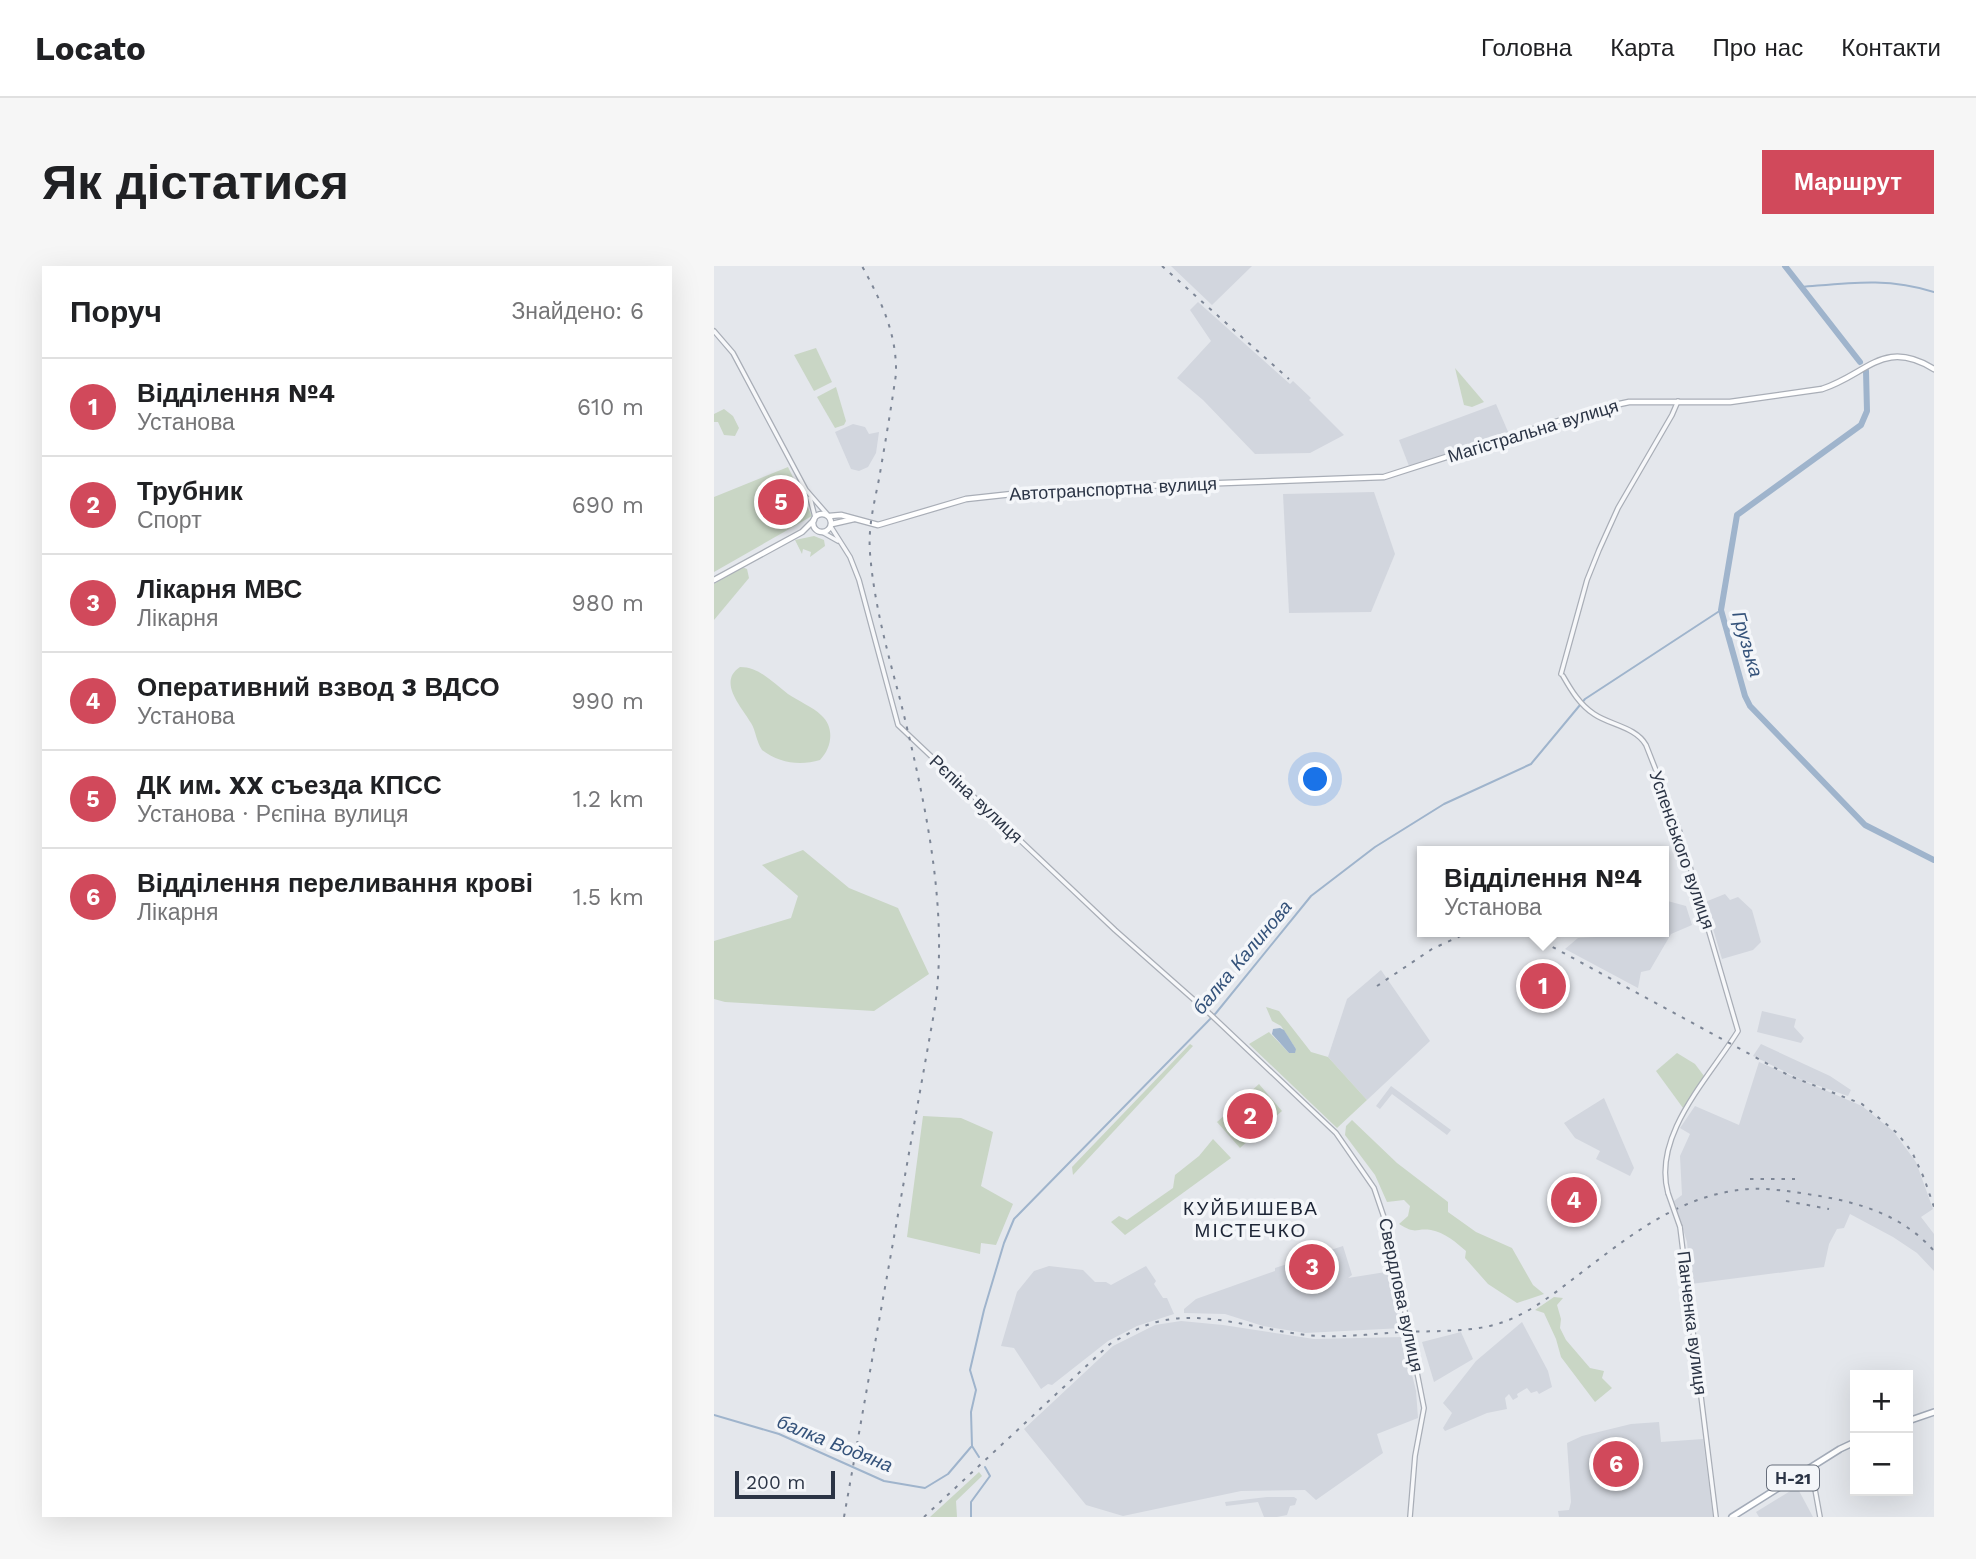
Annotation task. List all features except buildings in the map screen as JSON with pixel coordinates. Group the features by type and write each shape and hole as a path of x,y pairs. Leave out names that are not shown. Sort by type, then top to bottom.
{"main road":[{"name":"Магістральна вулиця","path":"1375,478 1395,475 1596,409 1629,402 1722,402 1822,388 1835,385 1873,363 1893,356 1912,357 1934,369"},
{"name":"Автотранспортна вулиця","path":"855,519 878,525 966,499 1077,489 1375,478"},
{"path":"714,580 802,532 818,514 855,519"},
{"path":"828,515 831,525"},
{"path":"814,518 815,528 820,531"},
{"path":"802,532 820,531 831,525 855,519"},
{"path":"1913,1419 1934,1412"},
{"name":"Н-21","path":"1732,1517 1850,1445"}],"street":[{"path":"714,331 733,353 806,490 814,518"},
{"path":"1669,401 1673,411"},
{"path":"1673,411 1678,401"},
{"name":"Успенського вулиця","path":"1673,411 1618,508 1598,550 1587,580 1562,675 1587,709 1636,734 1646,745 1679,829 1738,1031"},
{"path":"806,490 828,515"},
{"name":"Рєпіна вулиця","path":"831,525 859,580 898,725 1115,930 1210,1014"},
{"path":"820,531 842,545"},
{"name":"Свердлова вулиця","path":"1210,1014 1336,1133 1374,1188 1390,1235 1424,1408 1415,1456 1410,1517"},
{"name":"Панченка вулиця","path":"1716,1517 1680,1227 1664,1179 1664,1165 1674,1132 1738,1031"},
{"path":"1811,1467 1820,1517"}],"shaded area":[{"path":"1171,266 1252,266 1212,305"},
{"path":"1198,302 1290,384 1293,381 1344,435 1310,453 1255,454 1203,400 1177,378 1211,341 1190,310"},
{"path":"1496,404 1509,434 1409,466 1399,440"},
{"path":"853,424 865,427 869,434 879,432 876,453 868,467 859,471 851,469 835,432"},
{"path":"1374,492 1395,554 1371,612 1289,613 1283,494"},
{"path":"1725,894 1730,900 1738,897 1752,910 1761,942 1753,950 1722,959 1705,902"},
{"path":"1669,901 1686,906 1692,925 1671,934 1650,970 1641,972 1638,988 1565,949 1578,938 1669,937"},
{"path":"1381,970 1430,1041 1367,1100 1328,1057 1347,999"},
{"path":"1762,1011 1796,1019 1794,1027 1804,1038 1801,1043 1757,1032"},
{"path":"1761,1044 1830,1076 1851,1090 1848,1096 1802,1080 1753,1056"},
{"path":"1759,1062 1862,1106 1893,1131 1916,1162 1933,1209 1921,1217 1934,1234 1934,1271 1917,1253 1850,1214 1844,1228 1837,1229 1829,1244 1824,1267 1691,1284 1687,1242 1674,1201 1682,1195 1680,1156 1690,1134 1680,1128 1695,1106 1739,1125"},
{"path":"1391,1086 1451,1130 1447,1135 1392,1094 1380,1109 1376,1106"},
{"path":"1604,1098 1634,1168 1630,1176 1596,1159 1600,1151 1575,1138 1564,1123"},
{"path":"1343,1246 1352,1275 1348,1278 1392,1271 1403,1328 1305,1333 1263,1326 1225,1314 1184,1313 1184,1309 1196,1299 1275,1271 1275,1268"},
{"path":"1049,1266 1083,1270 1095,1282 1111,1285 1146,1266 1156,1281 1154,1284 1163,1298 1167,1298 1174,1314 1137,1326 1108,1341 1052,1385 1048,1384 1041,1389 1014,1348 1001,1346 1017,1292 1034,1271"},
{"path":"1181,1321 1314,1339 1403,1337 1416,1391 1418,1418 1377,1434 1383,1453 1316,1500 1305,1490 1241,1491 1123,1516 1086,1505 1024,1429 1113,1346 1155,1325"},
{"path":"1522,1322 1548,1371 1552,1387 1539,1394 1537,1391 1531,1393 1527,1388 1513,1400 1509,1394 1505,1398 1507,1409 1487,1413 1445,1431 1443,1428 1452,1413 1443,1403 1476,1361"},
{"path":"1461,1332 1473,1359 1434,1382 1422,1342"},
{"path":"1659,1422 1661,1442 1703,1439 1713,1517 1559,1517 1558,1511 1569,1510 1571,1502 1567,1443 1582,1436 1631,1424"},
{"path":"1797,1487 1813,1517 1759,1517 1756,1512"},
{"path":"1267,1497 1297,1499 1295,1505 1290,1506 1287,1515 1277,1517 1264,1517 1258,1502 1226,1506 1225,1502"}],"green space":[{"path":"816,348 832,382 814,391 794,355"},
{"path":"1455,368 1484,402 1472,407 1464,405"},
{"path":"836,387 846,421 844,425 835,428 817,397"},
{"path":"724,409 733,416 739,428 735,436 724,435 718,422 714,422 714,414"},
{"path":"788,467 812,516 714,572 714,497"},
{"path":"814,536 824,540 825,546 810,557 811,552 803,549 802,554 795,540"},
{"path":"742,567 747,569 749,578 714,620 714,584"},
{"path":"740,667 760,673 821,715 828,725 830,738 827,750 820,760 790,762 775,758 762,750 753,726 731,687 734,673"},
{"path":"803,850 849,888 898,908 929,974 874,1011 725,1002 714,999 714,941 791,918 798,896 762,865"},
{"path":"1266,1007 1279,1011 1311,1052 1328,1057 1367,1100 1337,1128 1249,1044 1269,1032 1289,1053 1296,1049 1281,1026 1272,1021"},
{"path":"1190,1044 1193,1046 1073,1175 1072,1167"},
{"path":"1677,1053 1695,1064 1704,1076 1683,1108 1656,1071"},
{"path":"1259,1084 1282,1111 1240,1148 1217,1122"},
{"path":"923,1116 961,1118 993,1132 981,1186 1013,1204 996,1245 981,1243 980,1254 907,1237"},
{"path":"1352,1120 1397,1163 1448,1202 1448,1212 1476,1232 1512,1248 1533,1285 1544,1294 1517,1303 1488,1284 1465,1258 1466,1251 1450,1238 1436,1231 1413,1230 1399,1224 1408,1216 1410,1206 1404,1200 1387,1202 1375,1175 1345,1135 1346,1126"},
{"path":"1213,1139 1231,1158 1125,1235 1111,1222 1119,1216 1127,1220 1173,1188 1175,1175 1199,1156"},
{"path":"1554,1297 1563,1298 1557,1305 1561,1319 1560,1328 1566,1340 1590,1368 1604,1371 1602,1378 1612,1388 1595,1402 1561,1357 1544,1313 1535,1310"},
{"path":"979,1472 982,1476 956,1501 957,1517 930,1517"}],"water":[{"path":"1280,1028 1296,1049 1295,1053 1289,1053 1272,1034 1273,1029"}],"waterway":[{"name":"Грузька","path":"1785,266 1860,362"},
{"path":"1801,287 1884,283 1934,292"},
{"name":"Грузька","path":"1866,371 1867,411 1861,425 1737,515 1721,610 1750,706 1865,825 1934,860"},
{"name":"балка Калинова","path":"979,1457 972,1446 971,1412 976,1390 970,1370 984,1310 1014,1219 1216,1013 1311,896 1375,847 1444,804 1531,764 1585,699 1721,610"},
{"name":"балка Водяна","path":"714,1415 779,1434 884,1481 925,1488 948,1474 971,1447"},
{"name":"балка Калинова","path":"971,1517 971,1502 990,1476 985,1467"}],"railway":[{"path":"844,1517 934,1013 939,936 937,897 926,818 910,740 882,629 872,572 871,525 896,374 896,359 891,331 862,266"},
{"path":"1162,266 1289,379"},
{"path":"1377,986 1432,949 1458,937"},
{"path":"1534,937 1790,1076 1862,1104 1897,1133 1912,1152 1934,1207"},
{"path":"1750,1179 1795,1179"},
{"path":"924,1517 1110,1344 1153,1323 1194,1318 1331,1336 1453,1331 1485,1327 1509,1320 1531,1309 1633,1234 1676,1209 1723,1193 1749,1189 1800,1193 1859,1205 1907,1227 1934,1251"},
{"path":"1786,1201 1829,1209"}],"place":[{"name":"ДК им. XX съезда КПСС","path":"781,502"},
{"name":"Відділення №4","path":"1543,986"},
{"name":"Трубник","path":"1250,1116"},
{"name":"Оперативний взвод 3 ВДСО","path":"1574,1200"},
{"name":"Лікарня МВС","path":"1312,1267"},
{"name":"Відділення переливання крові","path":"1616,1464"}],"district":[{"name":"КУЙБИШЕВА МІСТЕЧКО","path":"1251,1219"}]}
